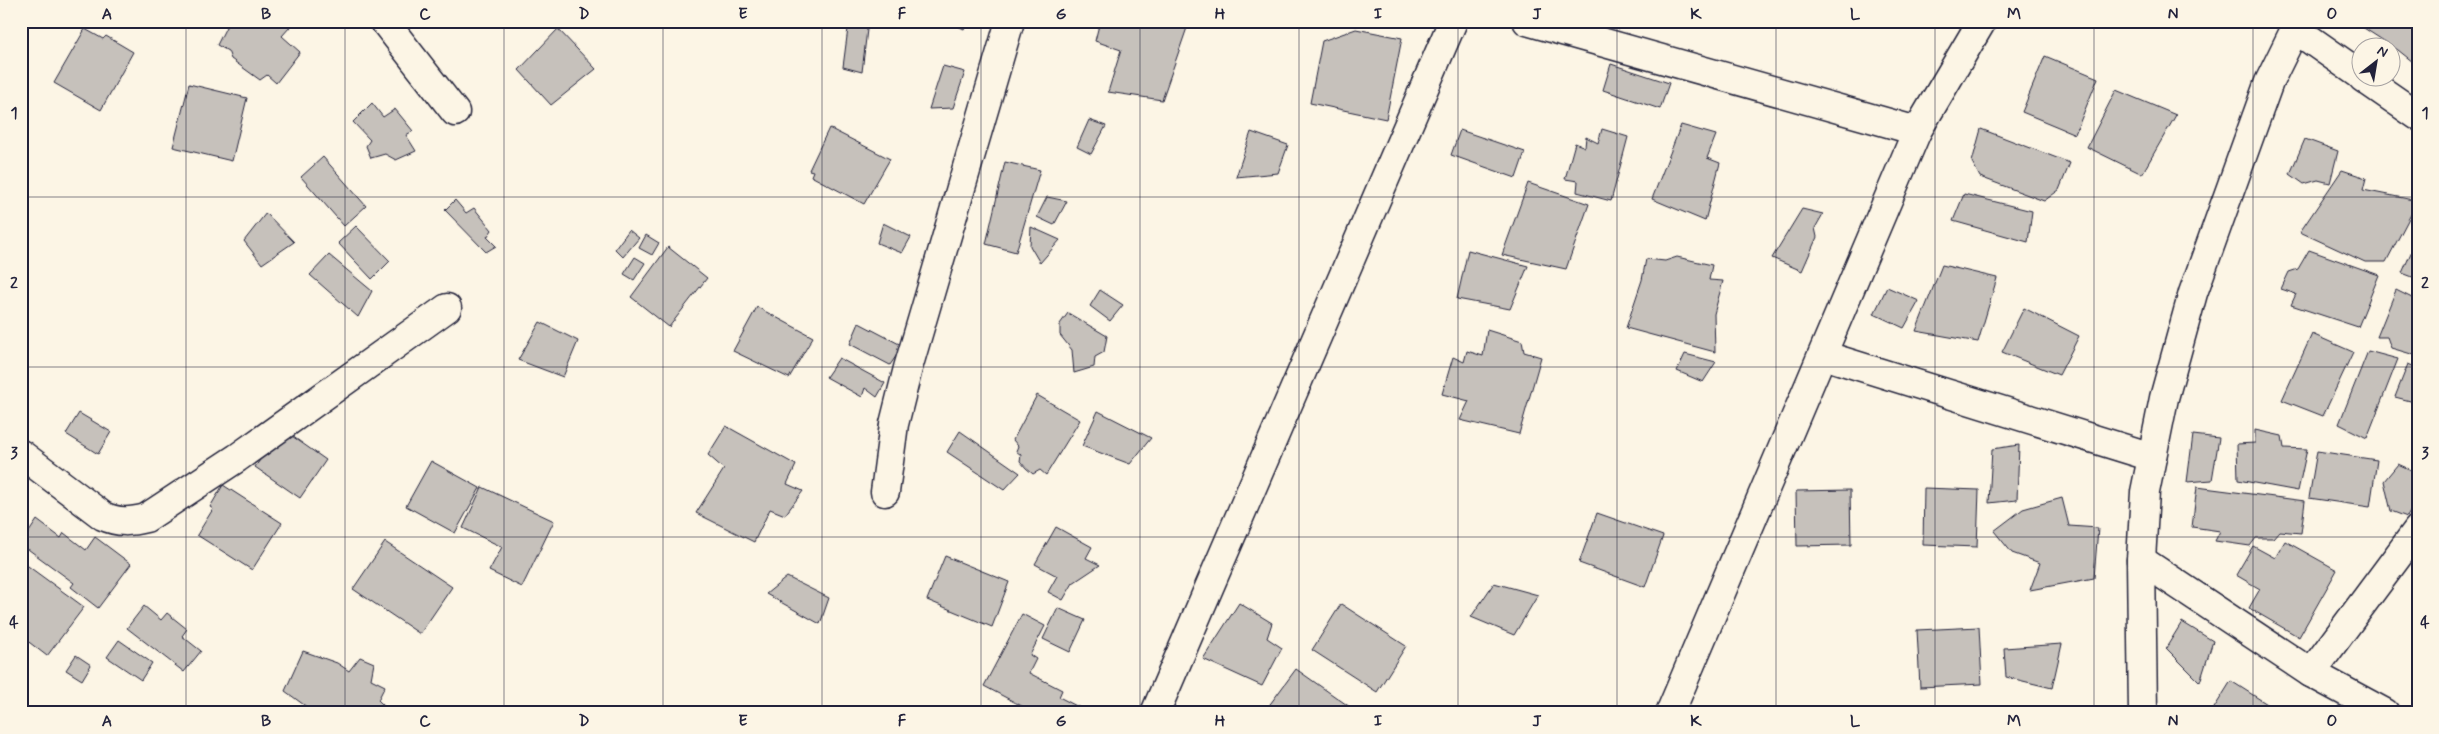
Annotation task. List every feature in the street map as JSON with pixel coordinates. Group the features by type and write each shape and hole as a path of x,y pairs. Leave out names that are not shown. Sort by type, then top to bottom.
{"street":[{"path":"384,21 455,112"},
{"path":"885,492 894,424 908,368 1010,21"},
{"path":"1155,713 1453,21"},
{"path":"1527,21 1917,131"},
{"path":"1670,713 1917,131 1982,21"},
{"path":"2143,713 2141,560 2144,492 2164,398 2193,293 2269,82 2297,25 2352,69"},
{"path":"2378,88 2418,116"},
{"path":"21,454 103,516 114,521 130,522 146,518 237,458 447,308"},
{"path":"1823,355 2152,457"},
{"path":"2312,673 2418,529"},
{"path":"2141,560 2312,673 2385,713"}],"building":[{"path":"234,21 283,21 290,27 282,36 300,52 276,83 267,75 260,80 231,59 228,51 217,45 228,23 232,26"},
{"path":"849,21 868,21 862,72 843,67"},
{"path":"947,21 969,21 964,29"},
{"path":"1100,21 1189,22 1162,100 1108,92 1121,50 1095,41"},
{"path":"2353,21 2418,21 2418,63 2413,62 2402,53 2402,38 2379,38"},
{"path":"85,29 103,39 106,36 133,52 101,110 54,83"},
{"path":"558,29 596,69 551,105 519,70"},
{"path":"1356,29 1402,38 1386,119 1310,103 1322,41"},
{"path":"2045,56 2098,78 2075,134 2022,112"},
{"path":"1611,64 1669,83 1660,109 1603,90"},
{"path":"943,66 965,72 953,108 929,109"},
{"path":"189,84 247,98 232,161 173,147"},
{"path":"2116,90 2176,115 2142,174 2087,147"},
{"path":"372,103 383,117 395,109 413,131 406,135 416,151 396,160 385,154 371,158 366,146 370,140 353,122"},
{"path":"1089,120 1106,126 1091,154 1077,147"},
{"path":"1681,125 1716,135 1707,158 1720,163 1705,221 1652,199"},
{"path":"829,128 890,159 864,204 811,176 813,171 809,170"},
{"path":"1602,129 1628,137 1611,201 1577,192 1578,181 1565,179 1575,143 1585,147 1586,137 1598,143"},
{"path":"1981,129 2070,163 2059,190 2044,201 1980,177 1972,162"},
{"path":"1460,130 1525,152 1516,178 1451,155"},
{"path":"1251,132 1288,145 1278,173 1236,177"},
{"path":"2305,139 2338,151 2330,183 2318,180 2304,184 2290,174"},
{"path":"323,157 366,206 344,226 301,177"},
{"path":"1005,162 1040,170 1016,252 986,244"},
{"path":"2342,170 2366,178 2363,190 2418,201 2386,262 2365,262 2300,232"},
{"path":"1528,183 1589,204 1566,269 1502,255"},
{"path":"1964,194 2032,211 2028,242 1953,221"},
{"path":"1047,197 1067,201 1054,225 1037,217"},
{"path":"455,200 466,213 474,208 492,230 487,237 496,246 486,252 445,210"},
{"path":"1802,209 1823,214 1815,228 1817,237 1802,271 1772,258"},
{"path":"266,213 294,242 262,264 244,241"},
{"path":"883,223 911,237 902,253 877,243"},
{"path":"356,226 390,261 372,279 338,243"},
{"path":"1031,227 1060,240 1040,263 1030,246"},
{"path":"629,230 639,238 623,257 615,249"},
{"path":"646,235 659,243 652,255 639,248"},
{"path":"2418,237 2418,279 2402,273"},
{"path":"668,247 707,278 669,327 631,297"},
{"path":"1468,250 1528,266 1510,309 1457,299"},
{"path":"2309,250 2379,275 2358,327 2291,305 2296,294 2281,289 2289,272 2298,269"},
{"path":"329,255 372,291 358,317 310,275"},
{"path":"635,257 645,263 634,280 624,274"},
{"path":"1677,257 1712,265 1709,280 1723,281 1714,314 1715,352 1626,328 1642,280 1646,259 1665,261"},
{"path":"1942,265 1997,278 1978,342 1916,331"},
{"path":"1887,287 1919,301 1904,328 1874,314"},
{"path":"1100,290 1123,305 1110,321 1090,306"},
{"path":"2396,290 2418,301 2418,356 2391,348 2387,337 2377,337"},
{"path":"757,307 813,337 789,378 733,351"},
{"path":"2024,308 2079,336 2059,375 2002,352"},
{"path":"1068,313 1107,336 1104,352 1095,357 1094,367 1074,373 1072,350 1060,335 1060,324"},
{"path":"540,322 578,341 563,377 518,360"},
{"path":"859,323 903,346 890,365 850,344"},
{"path":"1487,330 1522,341 1524,352 1541,357 1519,434 1460,420 1469,401 1442,394 1453,357 1464,362 1467,351 1483,356"},
{"path":"2312,334 2353,352 2323,416 2282,400"},
{"path":"2368,351 2398,359 2367,438 2339,424"},
{"path":"1685,354 1716,362 1703,382 1677,371"},
{"path":"839,358 885,383 877,397 865,388 862,397 826,377"},
{"path":"2408,364 2418,368 2418,403 2395,397"},
{"path":"1037,395 1080,420 1046,475 1040,470 1033,474 1026,468 1020,461 1021,455 1016,451 1018,446 1013,440"},
{"path":"1098,411 1151,438 1130,464 1082,446"},
{"path":"79,413 111,432 98,454 66,434"},
{"path":"726,426 796,465 787,484 803,491 785,515 770,509 754,542 696,513 724,469 708,455"},
{"path":"282,429 326,460 300,498 255,467"},
{"path":"2255,430 2282,436 2284,448 2307,449 2298,491 2238,480 2237,444 2255,443"},
{"path":"960,431 1020,473 1004,490 947,452"},
{"path":"2193,435 2219,438 2212,480 2187,482"},
{"path":"2019,445 2017,500 1989,503 1992,449"},
{"path":"2317,451 2377,460 2370,507 2309,498"},
{"path":"431,461 480,488 455,533 406,506"},
{"path":"2398,464 2418,473 2418,498 2407,517 2391,511 2384,481"},
{"path":"223,485 282,523 252,570 197,535 213,509 210,507"},
{"path":"482,487 554,521 522,587 489,571 502,547 463,528"},
{"path":"2197,487 2305,501 2301,533 2279,531 2273,538 2256,538 2250,546 2215,541 2220,531 2192,527"},
{"path":"1924,488 1979,490 1977,547 1923,545"},
{"path":"1850,490 1851,545 1797,546 1796,491"},
{"path":"2062,498 2069,526 2098,528 2094,578 2030,590 2040,563 2012,553 1994,531 2023,509"},
{"path":"1597,513 1663,536 1645,587 1579,563"},
{"path":"37,520 61,538 64,533 86,550 95,537 131,564 98,608 71,587 74,583 21,544"},
{"path":"1056,527 1092,547 1086,558 1100,565 1073,583 1063,600 1048,592 1057,576 1035,564"},
{"path":"2285,541 2337,570 2299,637 2249,608 2260,589 2236,575 2253,546 2275,558"},
{"path":"385,542 452,587 420,634 353,589"},
{"path":"945,556 1009,582 992,627 927,600"},
{"path":"21,561 84,607 47,656 21,636"},
{"path":"787,577 829,598 820,624 766,594"},
{"path":"1494,583 1538,595 1514,635 1471,617"},
{"path":"1239,603 1272,623 1267,638 1282,648 1262,686 1203,659"},
{"path":"1341,604 1406,646 1377,692 1312,650"},
{"path":"144,606 161,620 167,613 187,629 182,636 201,651 184,672 127,628"},
{"path":"1058,608 1085,620 1070,652 1043,639"},
{"path":"1022,614 1045,626 1030,655 1036,659 1029,673 1062,690 1059,697 1090,713 1035,713 984,686"},
{"path":"2182,622 2213,641 2200,682 2166,648"},
{"path":"1979,627 1982,684 1920,687 1917,630"},
{"path":"119,640 152,663 141,680 107,657"},
{"path":"2062,644 2052,688 2006,677 2004,648"},
{"path":"303,651 337,663 349,671 360,657 374,663 371,679 385,686 378,700 384,706 378,713 315,713 285,691"},
{"path":"76,655 91,665 82,680 66,670"},
{"path":"1296,669 1357,712 1265,711"},
{"path":"2231,681 2275,709 2272,713 2211,713"}]}
